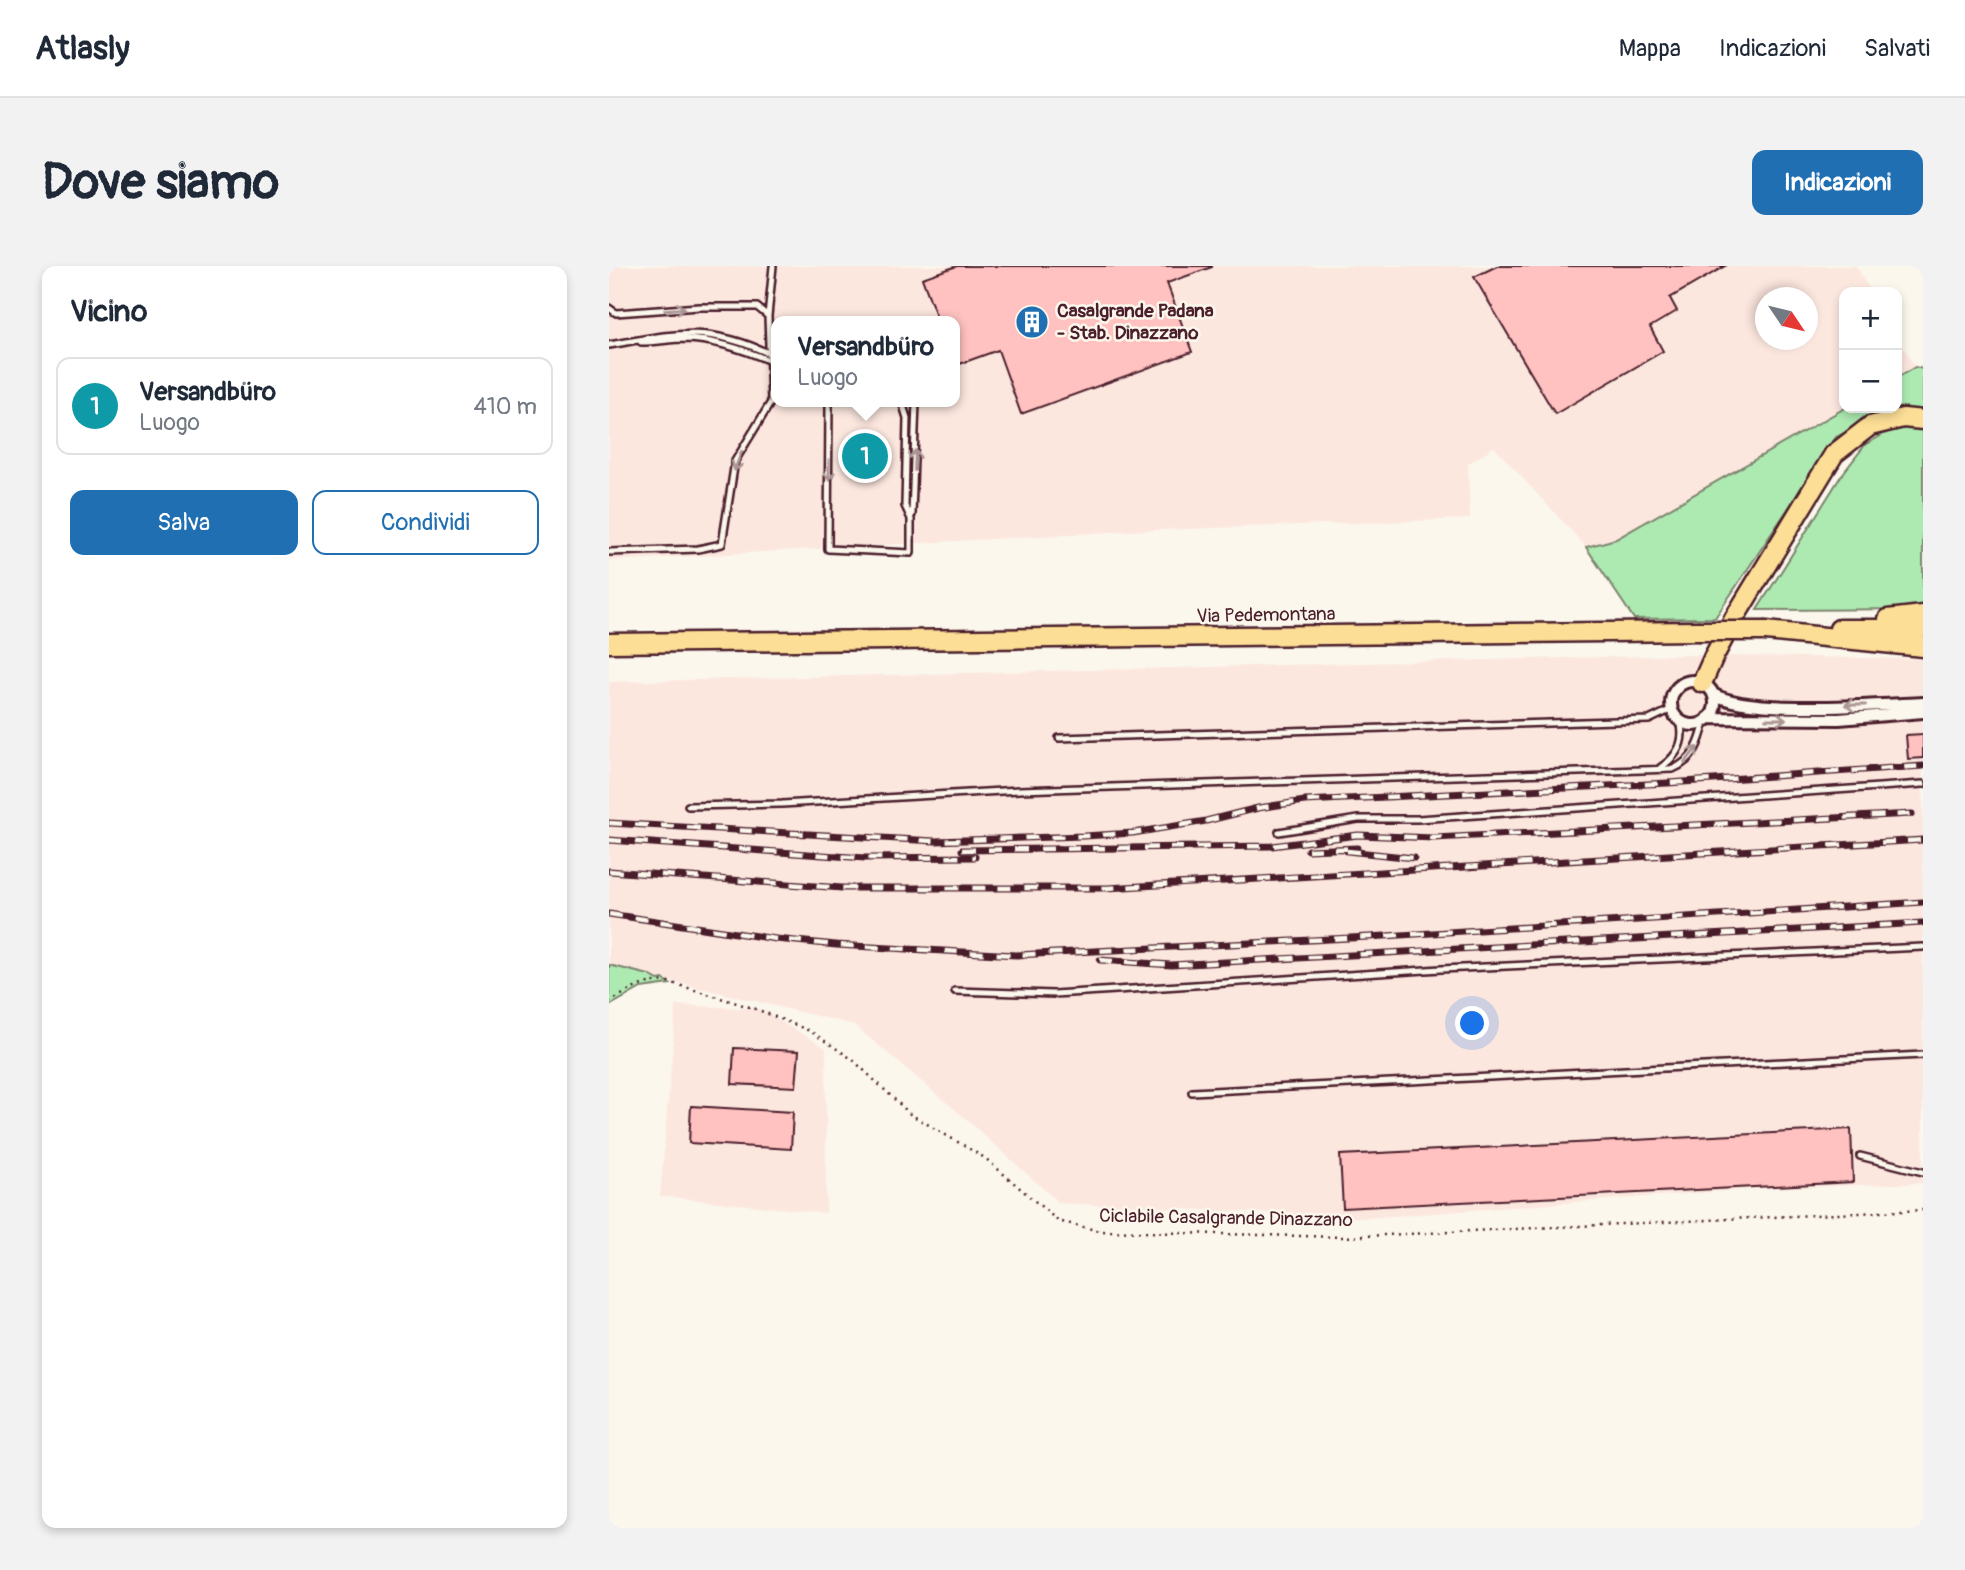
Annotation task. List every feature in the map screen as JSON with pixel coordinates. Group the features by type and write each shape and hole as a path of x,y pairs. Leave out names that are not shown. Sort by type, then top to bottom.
{"main road":[{"path":"1708,689 1714,656 1834,454 1870,425 1903,418 1923,420"},
{"path":"1798,629 1923,615"},
{"name":"Via Pedemontana","path":"609,643 1923,629"},
{"path":"1766,631 1923,647"}],"street":[{"path":"1923,703 1765,706 1724,700 1708,689 1688,682 1673,695 1672,709 1681,721 1694,725 1707,720 1839,719 1923,712"},
{"path":"1707,720 1714,708 1708,689"}],"lane":[{"path":"771,372 768,316 773,266"},
{"path":"609,307 616,313 699,307 757,307 768,316"},
{"path":"609,345 682,339 711,341 770,358"},
{"path":"609,552 698,549 722,544 735,461 771,404"},
{"path":"829,407 828,549 911,553 916,407"},
{"path":"904,407 907,418 905,506 911,519"},
{"path":"1059,738 1649,720 1672,709"},
{"path":"688,806 782,804 1019,790 1673,769 1686,764 1698,747 1707,720"},
{"path":"1659,769 1672,760 1678,751 1683,732 1681,721"},
{"path":"1279,832 1358,819 1418,819 1923,784"},
{"path":"955,991 1054,994 1441,969 1923,947"},
{"path":"1192,1092 1923,1055"},
{"path":"1860,1156 1923,1172"}],"path":[{"name":"Ciclabile Casalgrande Dinazzano","path":"609,1002 642,983 658,980 757,1009 810,1031 852,1059 910,1114 985,1158 1058,1221 1100,1231 1342,1237 1923,1210"}],"shaded area":[{"path":"609,266 1856,266 1868,287 1839,287 1839,411 1616,539 1586,547 1494,447 1468,464 1470,519 1128,531 609,561"},
{"path":"1902,345 1915,367 1902,375"},
{"path":"1685,655 1923,659 1923,1183 1767,1188 1367,1218 1059,1203 966,1119 854,1025 658,980 649,975 609,965 609,682"},
{"path":"676,1005 760,1009 826,1048 826,1213 660,1196"}],"green space":[{"path":"1915,367 1923,369 1923,412 1902,413 1902,375"},
{"path":"1839,411 1885,413 1836,437 1715,618 1634,619 1586,547 1616,539"},
{"path":"1896,427 1923,427 1923,609 1757,610 1841,476 1865,445"},
{"path":"609,965 649,975 658,980 663,979 670,984 641,988 609,1006"}],"building":[{"path":"957,266 1212,266 1167,283 1192,352 1021,414 998,350 960,364 960,316 936,316 922,278"},
{"path":"1497,266 1725,266 1670,298 1677,311 1650,327 1663,351 1555,414 1474,277"},
{"path":"850,441 880,441 880,470 850,470"},
{"path":"1923,734 1923,758 1908,759 1906,735"},
{"path":"734,1048 799,1051 796,1087 732,1084"},
{"path":"691,1106 793,1112 791,1149 689,1143"},
{"path":"1851,1129 1853,1182 1343,1208 1340,1155"}],"railway":[{"path":"609,823 935,841 1084,836 1133,833 1305,801 1668,783 1923,766"},
{"path":"962,850 1272,846 1358,835 1434,838 1912,814"},
{"path":"609,840 865,858 975,857"},
{"path":"609,871 842,888 1107,888 1923,840"},
{"path":"1308,850 1357,848"},
{"path":"1347,851 1414,858"},
{"path":"609,914 776,939 1016,955 1369,937 1923,902"},
{"path":"1100,960 1171,965 1923,923"}],"place":[{"name":"Casalgrande Padana - Stab. Dinazzano","path":"1032,322"},
{"name":"Versandbüro","path":"865,456"}]}
